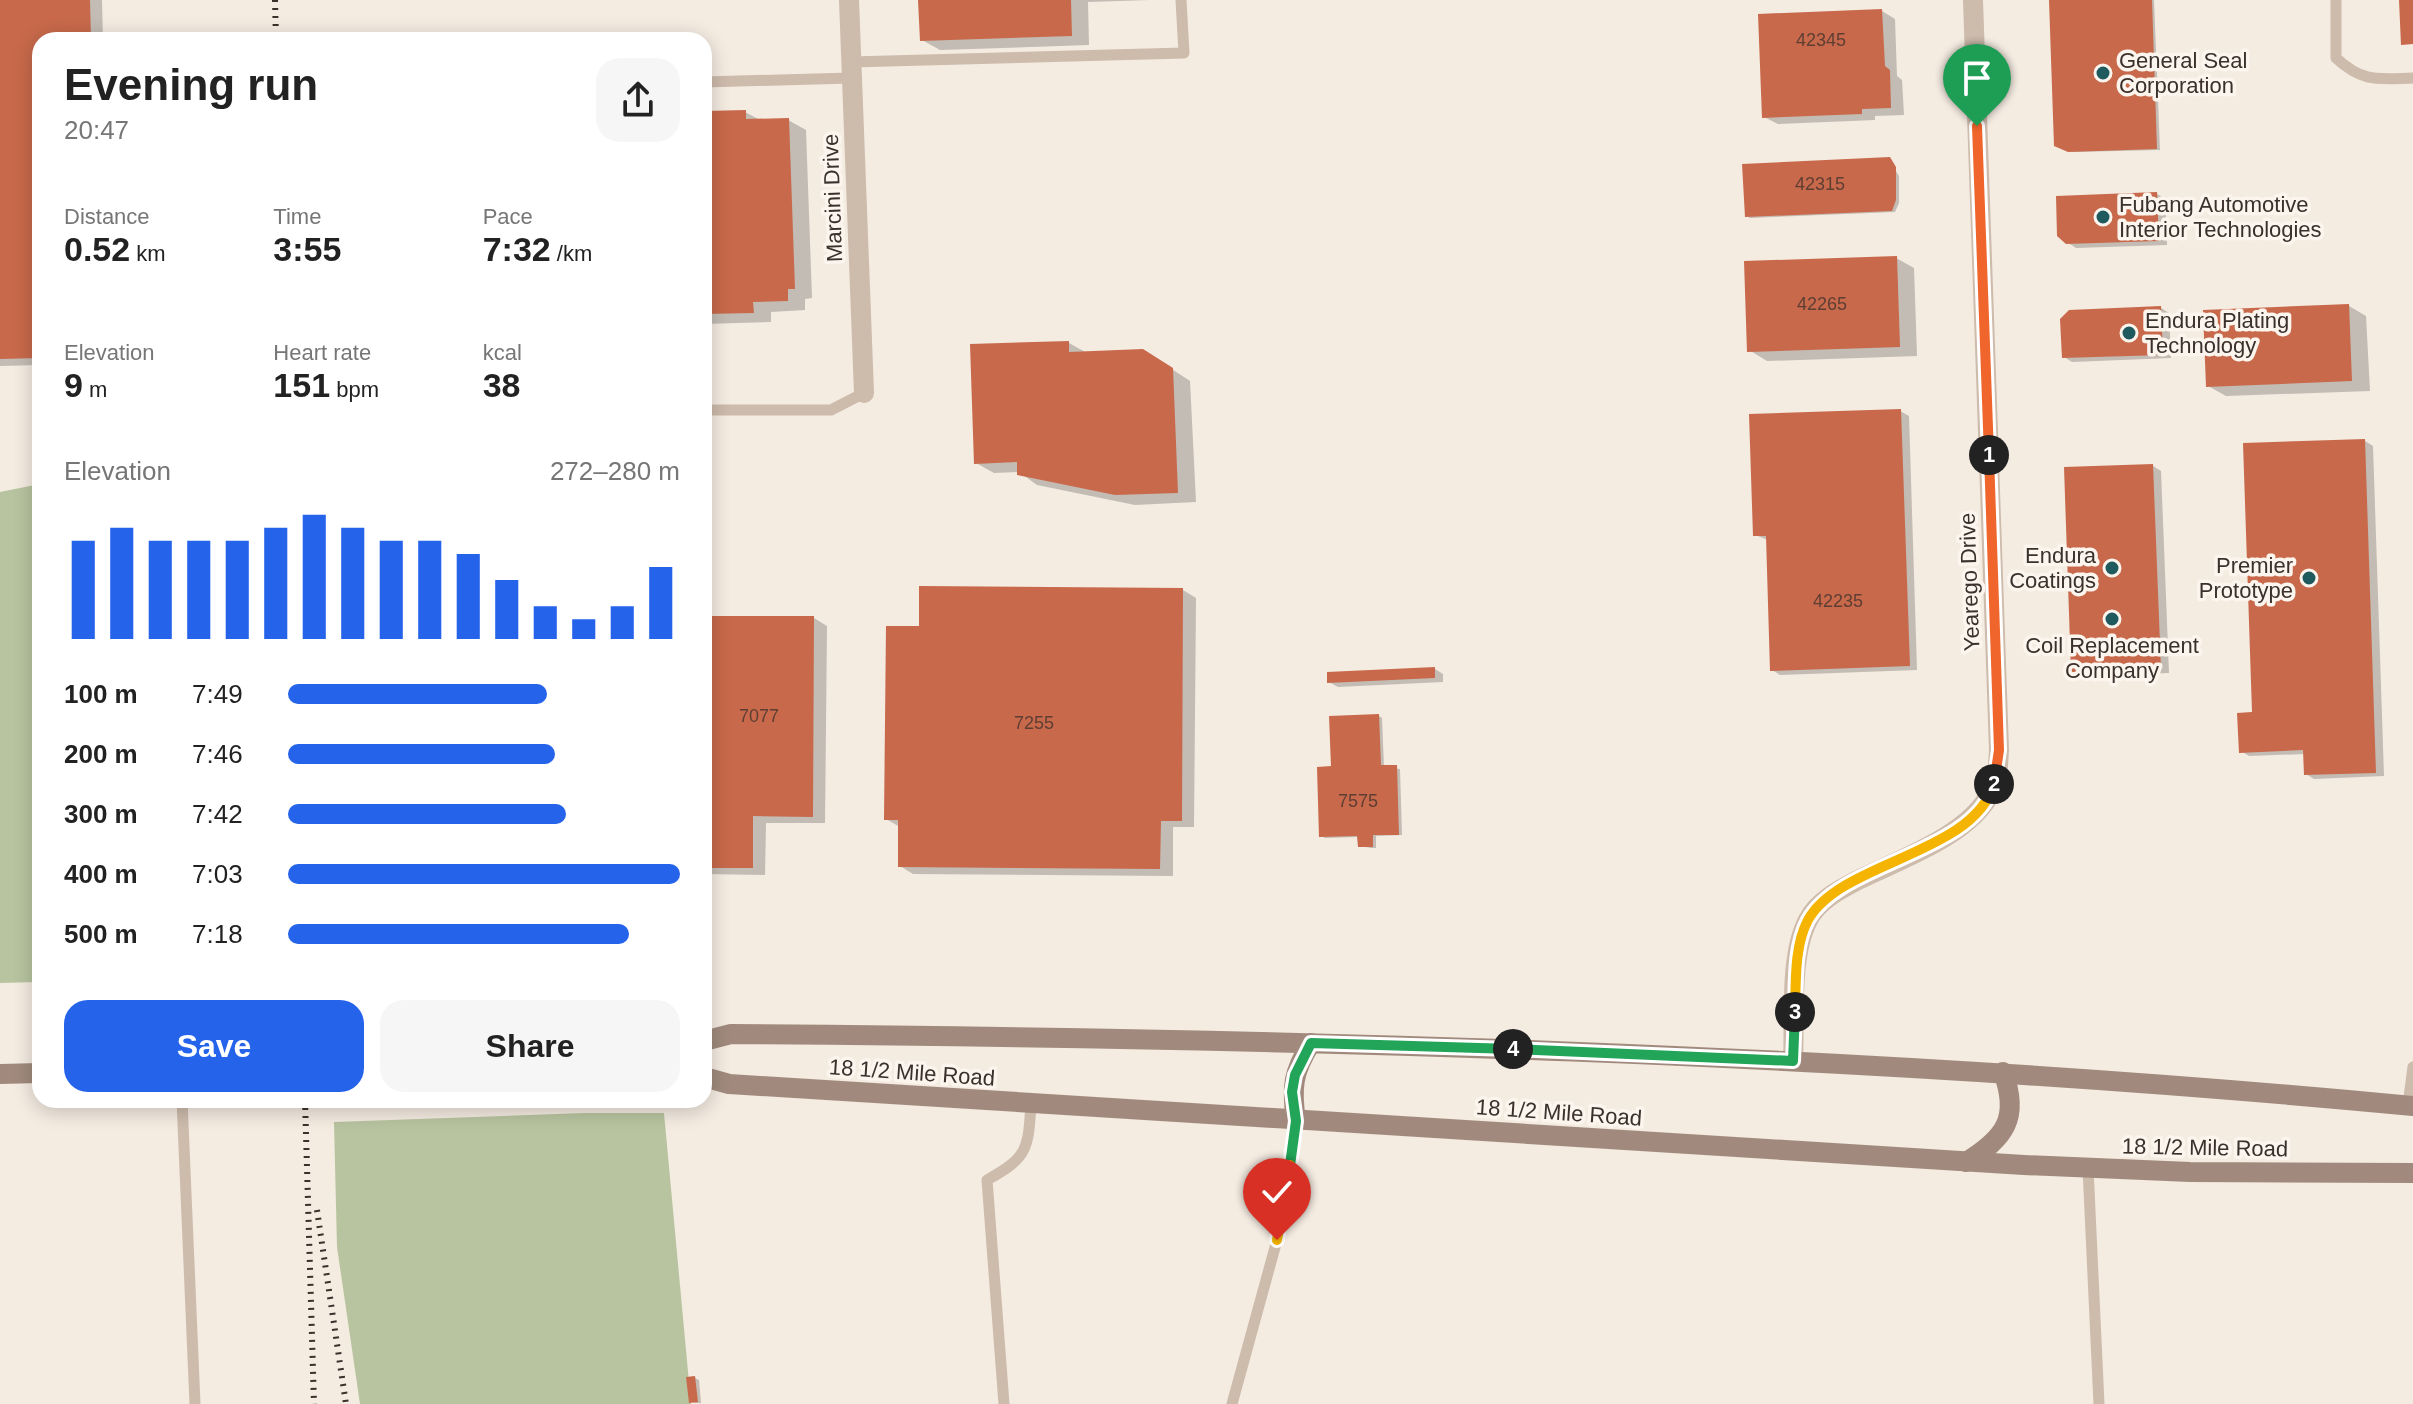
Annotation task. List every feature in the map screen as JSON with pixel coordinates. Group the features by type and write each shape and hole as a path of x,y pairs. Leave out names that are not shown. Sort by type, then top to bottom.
{"street":[{"name":"Marcini Drive","path":"849,0 864,393"},
{"name":"Yearego Drive","path":"1793,1061 1797,969 1808,920 1824,901 1844,887 1920,850 1967,821 1983,806 1993,789 1998,771 1973,0"},
{"name":"18 1/2 Mile Road","path":"712,1039 731,1034 1024,1036 1793,1061 2003,1072 2411,1106"},
{"path":"1296,1121 1293,1083 1311,1043"},
{"path":"1966,1162 2000,1137 2008,1122 2011,1104 2003,1072"},
{"path":"0,1074 32,1073"},
{"name":"18 1/2 Mile Road","path":"712,1079 729,1084 1031,1104 1966,1162 2190,1172 2413,1173"}],"lane":[{"path":"712,81 851,70 1184,53 1181,0"},
{"path":"2336,0 2336,58 2353,74 2381,79 2413,78"},
{"path":"712,410 831,410 864,393"},
{"path":"2411,1106 2413,1067"},
{"path":"1004,1404 987,1180 1009,1168 1028,1146 1031,1104"},
{"path":"182,1108 195,1404"},
{"path":"1234,1402 1277,1240 1296,1121"},
{"path":"2088,1168 2099,1404"}],"green space":[{"path":"32,486 32,982 0,983 0,492"},
{"path":"664,1113 691,1404 360,1404 337,1247 334,1122"}],"building":[{"path":"0,0 90,0 91,32 32,32 32,358 0,359"},
{"path":"918,0 1071,0 1072,36 920,41"},
{"name":"General Seal Corporation","path":"2049,0 2152,0 2157,149 2068,152 2054,146"},
{"path":"2399,0 2413,0 2413,44 2401,45"},
{"path":"1882,9 1885,66 1890,70 1891,108 1862,109 1862,114 1762,118 1758,14"},
{"path":"746,110 746,119 789,118 795,289 788,289 788,301 753,302 754,313 712,314 712,111"},
{"path":"1890,157 1896,167 1896,200 1892,211 1745,217 1742,164"},
{"path":"2157,192 2159,241 2066,244 2057,236 2056,196"},
{"path":"1897,256 1900,347 1747,352 1744,261"},
{"path":"2349,304 2352,381 2206,387 2203,310"},
{"path":"2161,306 2163,355 2062,358 2060,319 2069,310"},
{"path":"1069,341 1069,352 1143,349 1173,368 1178,493 1115,495 1017,475 1017,462 974,464 970,344"},
{"path":"1901,409 1910,666 1770,671 1766,536 1753,536 1749,414"},
{"name":"Premier Prototype","path":"2365,439 2376,773 2304,775 2303,750 2239,753 2237,713 2252,712 2243,443"},
{"name":"Endura Coatings","path":"2153,464 2161,669 2071,672 2064,467"},
{"path":"919,586 1183,588 1182,821 1161,821 1160,869 898,867 898,820 884,820 886,626 919,626"},
{"path":"712,616 814,616 813,817 753,816 753,868 712,868"},
{"path":"1435,667 1435,678 1327,683 1327,672"},
{"path":"1379,714 1381,765 1397,765 1399,835 1373,835 1373,847 1358,847 1357,836 1319,837 1317,767 1331,766 1329,716"},
{"path":"695,1376 698,1402 689,1403 686,1377"}],"railway":[{"path":"275,0 276,32"},
{"path":"305,1108 314,1404"},
{"path":"317,1210 346,1404"}],"place":[{"name":"General Seal Corporation","path":"2103,73"},
{"name":"Fubang Automotive Interior Technologies","path":"2103,217"},
{"name":"Endura Plating Technology","path":"2129,333"},
{"name":"Endura Coatings","path":"2112,568"},
{"name":"Premier Prototype","path":"2309,578"},
{"name":"Coil Replacement Company","path":"2112,619"}],"route":[{"path":"1277,1240 1296,1121 1292,1092 1295,1075 1311,1043 1793,1061 1797,969 1808,920 1824,901 1844,887 1951,833 1983,806 1993,789 1999,750 1977,126"}]}
